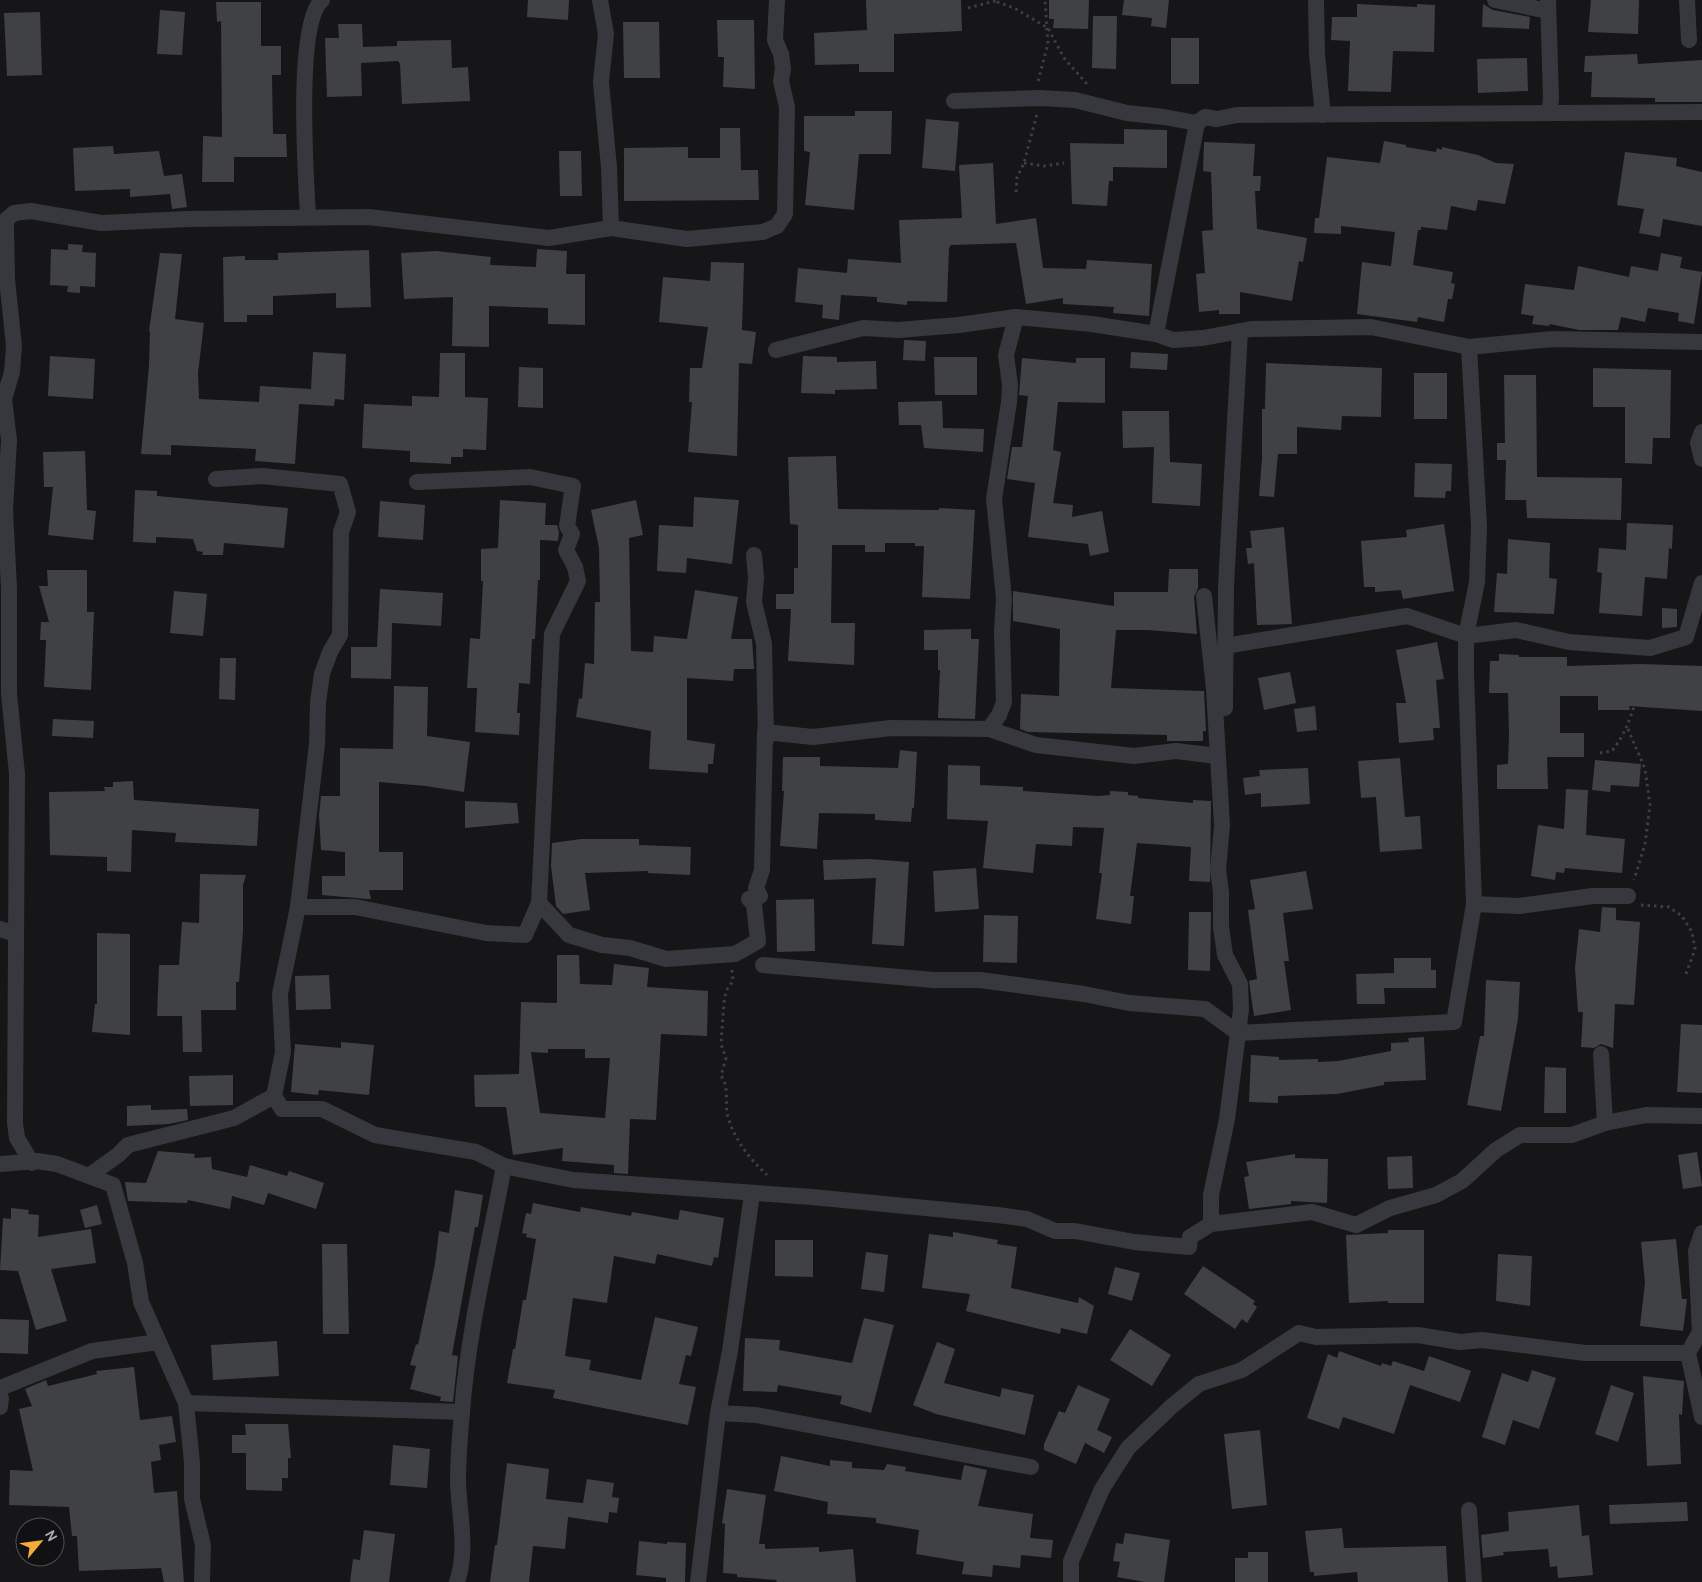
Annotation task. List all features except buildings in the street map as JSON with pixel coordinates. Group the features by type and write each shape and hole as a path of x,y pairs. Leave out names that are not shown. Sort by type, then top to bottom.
{"street":[{"path":"308,216 304,120 308,39 317,4 322,0"},
{"path":"600,0 606,34 601,82 609,167 611,228"},
{"path":"32,1163 17,1138 15,1123 17,774 9,693 9,588 6,511 9,440 4,399 12,372 14,346 3,227 6,220 14,214 31,211 101,224 308,216 368,217 549,238 611,228 687,239 763,232 777,226 785,214 787,107 781,81 783,69 781,54 775,40 777,0"},
{"path":"1316,0 1317,55 1323,114"},
{"path":"1495,0 1548,5 1551,99 1548,113"},
{"path":"1687,0 1689,40"},
{"path":"954,101 1040,98 1075,100 1099,104 1127,113 1164,116 1197,123"},
{"path":"1156,334 1197,123 1205,117 1217,119 1237,115 1702,112"},
{"path":"989,729 999,715 1004,702 1002,632 1004,598 994,499 1009,402 1010,386 1006,355 1016,317"},
{"path":"776,350 863,328 898,330 959,325 1016,317 1092,324 1156,334 1173,340 1204,338 1251,329 1371,327 1469,347 1553,339 1702,342"},
{"path":"1211,1224 1211,1195 1227,1119 1241,1010 1240,984 1225,955 1221,927 1221,892 1218,870 1222,825 1221,753 1231,467 1240,331"},
{"path":"763,965 932,980 980,980 1084,994 1129,1003 1205,1009 1238,1034 1454,1022 1474,904 1466,636 1477,582 1479,526 1469,347"},
{"path":"1702,432 1698,443 1702,459"},
{"path":"216,479 262,476 340,484 348,512 341,532 340,635 330,652 322,674 318,702 317,744 298,907 280,994 283,1052 274,1096 282,1109 322,1109 376,1135 476,1152 504,1166 573,1180 759,1195 812,1197 998,1215 1027,1219 1055,1231 1075,1231 1134,1242 1188,1247 1190,1237 1211,1224 1312,1212 1356,1225 1390,1208 1436,1195 1462,1181 1496,1150 1520,1136 1572,1135 1605,1123 1646,1115 1702,1116"},
{"path":"298,907 356,907 486,933 525,935 539,902 552,634 578,581 575,567 566,550 572,534 567,526 573,486 530,477 417,482"},
{"path":"754,555 756,578 754,602 764,644 766,740 765,732"},
{"path":"1225,646 1407,616 1466,636 1516,630 1569,642 1650,648 1686,636 1702,583"},
{"path":"1204,596 1221,753"},
{"path":"765,732 813,738 891,728 989,729 1036,745 1134,756 1176,751 1221,753"},
{"path":"539,902 569,935 602,945 630,948 666,959 735,954 758,941 754,904 749,899 760,896 756,888 762,870 765,732"},
{"path":"1474,904 1519,906 1593,896 1628,896"},
{"path":"0,929 16,934"},
{"path":"1601,1054 1605,1123"},
{"path":"90,1175 128,1145 234,1118 274,1096"},
{"path":"0,1164 58,1164 113,1185 135,1263 141,1302 186,1403 192,1463 192,1499 203,1545 202,1582"},
{"path":"457,1582 462,1568 463,1538 458,1480 462,1412 472,1338 504,1166"},
{"path":"698,1582 718,1413 759,1195"},
{"path":"1702,1233 1696,1251 1700,1332 1688,1353 1702,1417"},
{"path":"1071,1582 1071,1561 1102,1489 1128,1448 1172,1406 1199,1384 1242,1370 1299,1333 1316,1337 1418,1334 1460,1342 1482,1340 1585,1353 1688,1353"},
{"path":"0,1398 92,1352 158,1342"},
{"path":"186,1403 462,1412"},
{"path":"718,1413 756,1415 1031,1467"},
{"path":"1469,1510 1474,1582"}],"path":[{"path":"1045,0 1048,28 1064,58 1087,83 1099,104"},
{"path":"968,8 998,1 1048,28"},
{"path":"1024,163 1044,166 1064,163"},
{"path":"1600,753 1612,751 1628,730 1635,704"},
{"path":"1628,730 1646,769 1650,805 1645,844 1628,896 1635,904 1669,907 1682,916 1692,932 1695,949 1685,977"},
{"path":"732,966 733,981 726,991 724,1002 721,1044 726,1058 721,1076 726,1080 727,1116 734,1136 768,1176 759,1195"}]}
